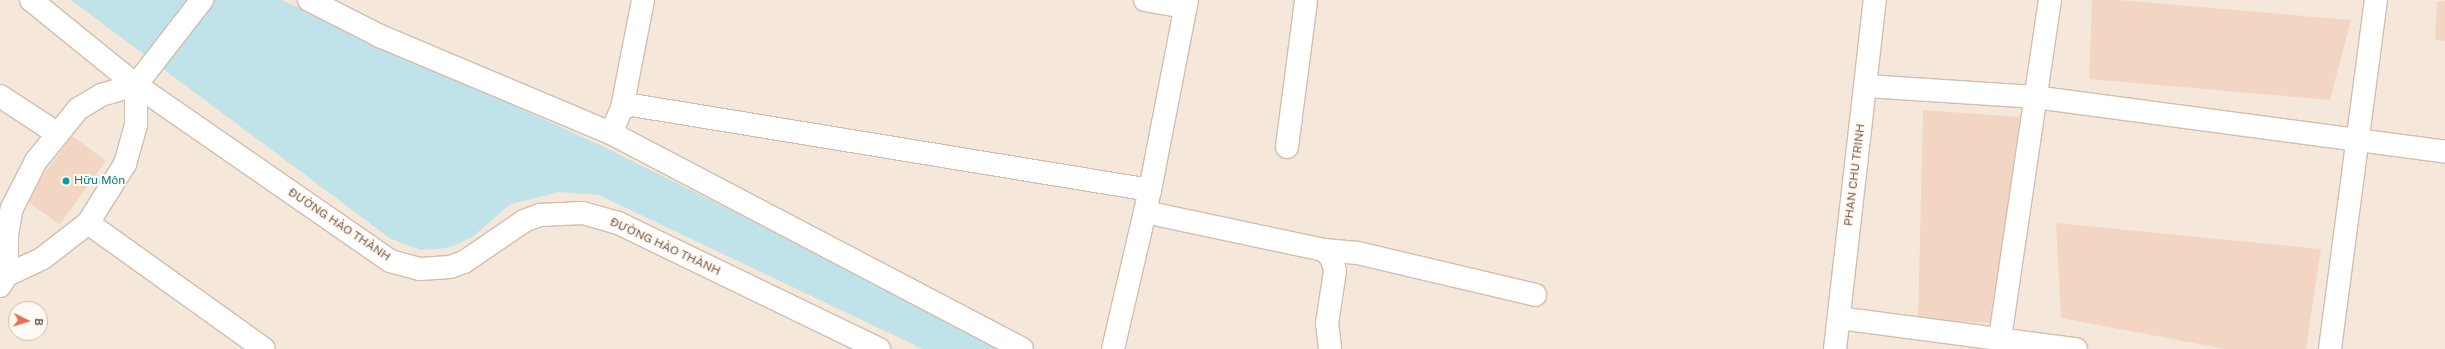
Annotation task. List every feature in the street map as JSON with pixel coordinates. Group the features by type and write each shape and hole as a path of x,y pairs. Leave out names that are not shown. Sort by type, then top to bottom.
{"street":[{"name":"ĐƯỜNG HÀO THÀNH","path":"31,0 141,78 376,252 405,266 420,269 450,267 464,262 524,221 540,215 583,213 618,223 879,349"},
{"path":"2,278 12,208 36,161 78,109 101,95 141,78 202,0"},
{"path":"309,0 380,36 611,133 1022,349"},
{"path":"611,133 622,108 643,0"},
{"path":"1113,349 1150,190 1186,4 1145,0"},
{"path":"1287,147 1306,0"},
{"name":"PHAN CHU TRINH","path":"1835,349 1875,0"},
{"path":"2000,338 2050,0"},
{"path":"2330,349 2376,0"},
{"path":"2,278 43,258 88,223 125,164 136,125 141,78"},
{"path":"1866,86 2035,97 2445,152"},
{"path":"0,96 58,134"},
{"path":"622,108 632,105 1150,190"},
{"path":"1145,212 1324,250 1358,253 1535,295"},
{"path":"88,223 264,349"},
{"path":"1324,250 1332,259 1335,271 1327,322 1330,349"},
{"path":"1839,318 2076,349"}],"shaded area":[{"path":"0,0 2445,0 2445,349 0,349"}],"water":[{"path":"71,0 281,0 342,26 604,147 1011,349 923,349 599,195 560,192 511,204 471,238 448,248 421,250 391,239"}],"building":[{"path":"2092,0 2119,0 2351,20 2330,100 2089,79"},
{"path":"2437,1 2445,1 2445,41 2435,40"},
{"path":"1923,110 2021,117 1993,323 1918,320"},
{"name":"Hữu Môn","path":"72,136 106,161 60,225 26,200"},
{"path":"2056,223 2321,249 2306,349 2225,349 2061,318"}],"place":[{"name":"Hữu Môn","path":"66,181"}]}
